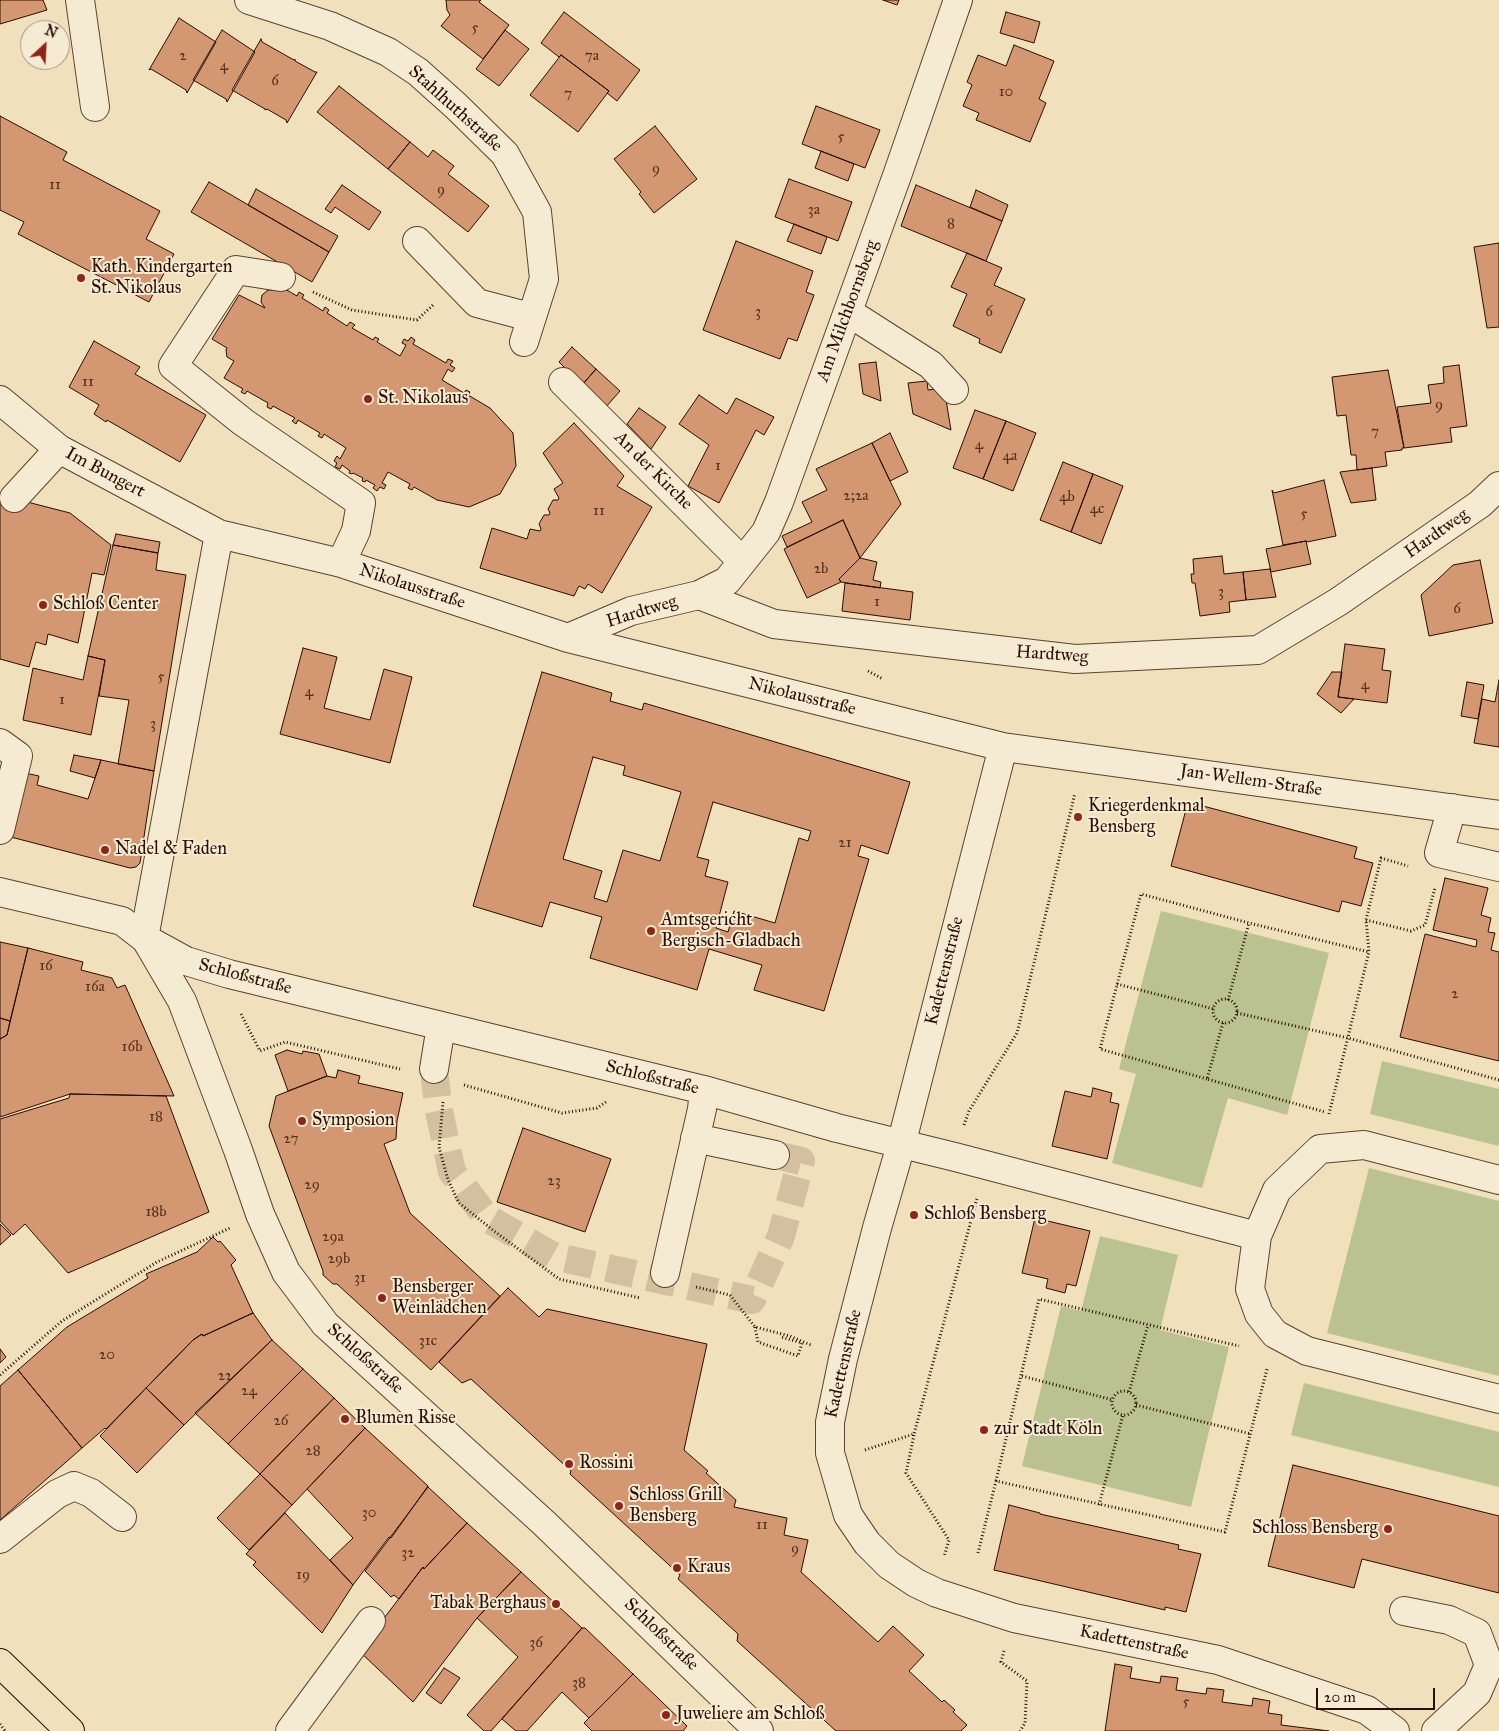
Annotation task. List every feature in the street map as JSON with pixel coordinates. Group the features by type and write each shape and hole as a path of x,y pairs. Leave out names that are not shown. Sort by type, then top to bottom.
{"main road":[{"path":"0,1663 70,1731"}],"street":[{"path":"80,0 95,107"},
{"name":"Stahlhuthstraße","path":"249,0 330,26 388,52 418,72 505,154 537,212 544,279 527,329 477,303 457,282"},
{"name":"Am Milchbornsberg","path":"699,595 727,581 766,532 779,502 848,312 958,0"},
{"path":"417,241 457,282"},
{"path":"281,276 236,270 173,366 243,422 361,503 356,531 341,563"},
{"path":"848,312 931,365 954,390"},
{"name":"An der Kirche","path":"563,382 742,561"},
{"name":"Im Bungert","path":"0,400 59,449 219,534"},
{"path":"14,498 59,449"},
{"name":"Hardtweg","path":"568,638 631,611 699,595 774,624 1075,659 1258,650 1338,602 1480,504 1499,486"},
{"path":"144,938 219,534"},
{"name":"Nikolausstraße","path":"219,534 341,563 568,638 1003,747"},
{"path":"0,743 18,756 0,830"},
{"name":"Jan-Wellem-Straße","path":"1003,747 1499,815"},
{"name":"Kadettenstraße","path":"1003,747 902,1144 877,1228 843,1358 830,1422 830,1453 848,1515 867,1543 889,1565 937,1593 1014,1618 1218,1660 1367,1710 1395,1731"},
{"path":"1452,808 1439,853 1499,866"},
{"name":"Schloßstraße","path":"0,892 122,921 144,938 186,961 229,974 704,1090 837,1128 956,1157 1257,1236"},
{"name":"Schloßstraße","path":"144,938 182,1001 260,1214 286,1272 325,1324 544,1523 759,1731"},
{"path":"421,1070 441,1026"},
{"path":"665,1272 704,1090"},
{"path":"695,1138 775,1155"},
{"path":"1499,1180 1364,1145 1320,1149 1277,1190 1257,1236 1250,1289 1258,1314 1273,1344 1308,1350 1499,1399"},
{"path":"0,1539 57,1494 74,1486 91,1493 122,1516"},
{"path":"1404,1611 1449,1620 1477,1634 1489,1666 1476,1693 1436,1731"},
{"path":"290,1731 371,1621"}],"path":[{"path":"281,276 352,310 417,320 457,282"},
{"path":"937,1593 949,1540 906,1472 914,1434 975,1209 977,1188 973,1177 956,1157 960,1134 969,1111 1017,1033 1083,758"},
{"path":"1320,1149 1369,952 1366,920 1381,858 1410,866"},
{"path":"1366,920 1411,931 1425,925 1436,882"},
{"path":"1329,1113 1100,1049 1141,894 1369,952"},
{"path":"1228,1000 1249,923"},
{"path":"1117,984 1214,1009"},
{"path":"1222,1000 1228,1000 1237,1008 1237,1013 1234,1020 1229,1023 1223,1023 1214,1015 1214,1009 1216,1004 1222,1000"},
{"path":"241,1013 260,1051 285,1042 421,1070"},
{"path":"1237,1013 1348,1038 1499,1080"},
{"path":"1207,1079 1223,1023"},
{"path":"464,1084 562,1113 596,1108 610,1099"},
{"path":"444,1099 438,1147 448,1180 459,1202 494,1231 559,1279 645,1299"},
{"path":"0,1375 62,1321 157,1262 260,1214"},
{"path":"692,1287 730,1295 755,1327 758,1342 798,1356 802,1343 781,1336"},
{"path":"978,1554 1040,1299 1148,1325 1273,1344 1226,1532 996,1480"},
{"path":"1129,1392 1148,1325"},
{"path":"755,1327 790,1336 843,1358"},
{"path":"1022,1376 1113,1400"},
{"path":"1121,1391 1129,1392 1134,1396 1136,1405 1131,1413 1123,1415 1115,1410 1113,1400 1116,1394 1121,1391"},
{"path":"1136,1405 1251,1434"},
{"path":"1099,1504 1123,1415"},
{"path":"832,1462 914,1434"},
{"path":"1001,1662 1027,1681 1025,1723 1020,1731"},
{"path":"0,1724 5,1731"}],"green space":[{"path":"1161,911 1329,953 1287,1115 1228,1098 1202,1188 1112,1163 1136,1074 1119,1069"},
{"path":"1382,1061 1499,1089 1499,1146 1370,1114"},
{"path":"1369,1168 1499,1201 1499,1376 1327,1333"},
{"path":"1100,1236 1178,1255 1160,1330 1229,1347 1191,1507 1022,1466 1061,1306 1081,1311"},
{"path":"1304,1383 1499,1432 1499,1487 1291,1435"}],"building":[{"path":"0,0 43,0 47,10 0,24"},
{"path":"446,0 481,0 479,2 509,25 483,59 441,26 450,15 447,10"},
{"path":"883,0 899,0 897,5"},
{"path":"564,12 640,70 617,101 607,93 609,91 561,55 559,57 541,43"},
{"path":"1006,12 1040,22 1034,43 1000,33"},
{"path":"179,18 216,42 187,93 186,90 151,69 149,70"},
{"path":"222,30 255,52 227,102 226,99 193,80"},
{"path":"505,30 529,49 499,86 476,69"},
{"path":"261,39 262,42 317,72 287,123 286,120 232,90"},
{"path":"1014,45 1054,61 1039,99 1046,103 1030,142 976,120 979,113 963,106 972,85 967,82 978,55 1006,66"},
{"path":"561,55 609,91 578,132 530,95"},
{"path":"339,86 410,142 388,169 317,112"},
{"path":"816,106 880,130 865,168 802,144"},
{"path":"0,116 67,152 63,160 160,211 146,239 174,254 149,302 18,234 24,222 0,210"},
{"path":"655,126 697,179 654,213 639,194 641,192 614,159"},
{"path":"410,142 428,157 433,150 454,166 448,174 489,206 468,232 388,169"},
{"path":"821,151 854,164 848,181 815,168"},
{"path":"789,179 852,202 838,241 775,217"},
{"path":"209,182 329,252 312,282 191,212"},
{"path":"342,185 381,212 369,230 335,207 331,213 325,209"},
{"path":"916,185 1002,221 986,261 901,226"},
{"path":"256,189 338,236 329,252 248,205"},
{"path":"976,190 1008,205 1002,221 970,207"},
{"path":"794,224 827,237 821,254 787,241"},
{"path":"736,241 813,271 806,292 814,295 797,341 788,338 780,359 703,330"},
{"path":"1499,243 1499,327 1487,328 1474,247"},
{"path":"967,253 1002,268 994,285 1025,299 1001,353 979,343 980,339 953,326 967,294 951,287"},
{"name":"St. Nikolaus","path":"278,285 297,296 299,292 304,295 302,298 323,311 325,307 329,310 327,313 347,326 350,322 355,325 352,328 373,340 375,337 379,339 377,342 400,356 406,345 402,343 404,339 408,341 411,337 415,340 413,344 446,363 448,359 453,361 450,365 455,368 452,372 448,369 442,380 464,393 466,390 470,392 468,395 490,408 513,433 516,466 500,494 469,507 437,500 414,487 412,490 408,488 410,484 388,472 382,483 386,485 384,489 380,487 377,491 373,488 375,485 366,480 365,482 362,481 363,478 349,473 350,471 342,465 340,469 335,467 337,463 334,461 337,456 340,459 346,448 324,434 322,438 318,436 320,433 298,420 296,424 292,421 295,418 273,406 271,409 267,407 268,403 247,391 245,394 241,392 243,389 224,378 234,361 227,357 227,348 212,339 239,295 265,308 261,302 262,295 268,290 276,290"},
{"path":"94,341 140,367 135,374 206,415 180,462 94,414 99,405 69,387"},
{"path":"572,347 596,369 582,385 559,362"},
{"path":"876,362 881,401 863,394 859,364"},
{"path":"1459,365 1467,426 1450,428 1452,442 1404,448 1397,407 1431,403 1428,385 1444,383 1443,367"},
{"path":"596,369 620,391 605,408 582,385"},
{"path":"1388,370 1404,448 1402,450 1385,452 1387,466 1357,470 1356,455 1351,455 1346,415 1337,416 1332,377"},
{"path":"927,381 928,390 944,388 951,430 913,414 908,383"},
{"path":"699,395 727,414 736,398 774,417 764,435 756,430 719,503 688,486 709,445 679,424"},
{"path":"639,408 666,427 651,449 627,424"},
{"path":"975,410 1006,421 983,479 953,468"},
{"path":"1006,421 1036,433 1013,491 983,479"},
{"path":"574,423 624,476 617,486 652,507 602,593 588,584 585,589 579,586 574,596 480,568 492,528 527,539 530,529 540,531 539,524 544,515 549,515 548,509 553,500 558,500 559,498 554,489 563,483 543,453"},
{"path":"890,433 908,472 890,481 872,443"},
{"path":"872,443 901,504 860,558 843,520 787,547 782,536 812,522 802,502 827,490 816,469"},
{"path":"1063,462 1093,474 1071,532 1040,520"},
{"path":"1372,468 1376,500 1351,503 1340,472"},
{"path":"1093,474 1123,486 1101,544 1071,532"},
{"path":"1324,480 1336,536 1283,545 1272,490 1274,493"},
{"name":"Schloß Center","path":"0,495 70,513 111,545 104,575 92,573 78,643 48,634 46,645 36,642 29,667 0,659"},
{"path":"843,520 860,558 839,579 841,582 807,598 784,549"},
{"path":"116,534 160,542 158,553 113,545"},
{"path":"1306,541 1311,564 1271,572 1266,549"},
{"path":"113,545 158,553 156,570 186,575 154,771 118,764 129,700 99,696 105,660 88,656"},
{"path":"1222,556 1224,574 1243,572 1246,600 1229,602 1230,612 1200,616 1195,583 1192,583 1191,574 1194,574 1193,559"},
{"path":"860,558 877,562 873,580 881,582 880,588 841,582 839,579"},
{"path":"1480,560 1493,623 1429,636 1421,595 1453,565"},
{"path":"1270,569 1276,597 1246,600 1243,572"},
{"path":"845,583 913,592 910,620 842,611"},
{"path":"1345,644 1385,649 1382,670 1391,671 1387,703 1338,697"},
{"path":"303,648 337,657 324,708 370,720 384,669 412,677 390,763 280,734"},
{"path":"88,656 105,660 91,735 23,720 33,668 83,680"},
{"path":"542,672 612,693 610,701 642,710 644,703 910,782 888,854 861,845 858,856 869,859 824,1011 754,990 762,965 709,949 697,990 590,958 602,917 550,902 542,927 473,906","holes":["593,757 625,766 623,775 681,792 660,861 623,850 607,902 594,898 602,871 563,859","713,802 811,831 808,841 799,838 775,923 734,911 728,932 716,928 728,882 705,876 709,860 697,857"]},
{"path":"1332,672 1342,672 1338,697 1354,699 1341,713 1317,694"},
{"path":"1499,680 1499,747 1474,743 1482,699 1495,702"},
{"path":"1467,682 1484,685 1478,719 1461,716"},
{"path":"74,755 101,760 95,778 70,771"},
{"path":"101,760 154,771 140,863 136,867 130,868 7,836 25,773 39,776 37,785 88,799"},
{"path":"1188,802 1357,847 1354,858 1373,863 1361,906 1342,901 1339,912 1171,866"},
{"path":"1445,878 1488,888 1481,915 1491,918 1488,932 1495,933 1491,950 1499,952 1499,1061 1400,1037 1425,934 1476,947 1477,940 1433,930"},
{"path":"0,942 28,948 10,1021 0,1018"},
{"path":"28,948 83,962 81,970 112,978 117,988 125,985 174,1096 70,1094 0,1117 0,1039 7,1035"},
{"path":"0,1018 10,1021 7,1035 0,1039"},
{"path":"287,1050 302,1054 303,1051 319,1054 327,1076 288,1091 275,1055"},
{"path":"338,1070 360,1076 358,1083 403,1093 397,1121 396,1139 384,1144 410,1213 500,1296 431,1370 337,1284 333,1284 323,1275 269,1126 276,1096 327,1076 336,1078"},
{"path":"1093,1088 1112,1093 1110,1102 1119,1104 1107,1159 1052,1146 1065,1091 1091,1097"},
{"path":"70,1094 166,1096 209,1212 68,1273 25,1224 13,1235 0,1221 0,1119 69,1098"},
{"path":"523,1128 611,1159 585,1232 497,1202"},
{"path":"1035,1218 1090,1231 1076,1286 1067,1284 1065,1293 1046,1288 1048,1279 1022,1273"},
{"path":"0,1224 11,1235 0,1245"},
{"path":"213,1237 218,1242 220,1241 236,1260 231,1265 253,1313 203,1336 202,1334 193,1340 106,1429 82,1448 18,1370 67,1327 148,1278 146,1274 197,1252"},
{"path":"508,1288 539,1317 547,1309 707,1344 684,1450 736,1500 734,1507 787,1518 784,1535 808,1540 801,1572 878,1642 893,1626 924,1655 909,1671 942,1702 944,1700 955,1710 953,1712 967,1725 961,1731 836,1731 737,1641 738,1634 678,1579 680,1575 570,1474 571,1471 471,1379 462,1383 439,1362"},
{"path":"253,1313 272,1340 184,1425 146,1388 193,1340 202,1334 203,1336"},
{"path":"272,1340 303,1369 228,1444 195,1413"},
{"path":"0,1349 6,1357 0,1363"},
{"path":"303,1369 334,1398 260,1474 228,1444"},
{"path":"18,1370 82,1448 0,1520 0,1386"},
{"path":"146,1388 184,1425 137,1473 100,1436"},
{"path":"334,1398 365,1428 292,1505 260,1474"},
{"path":"365,1428 428,1486 391,1538 389,1537 353,1585 330,1560 353,1538 307,1489"},
{"name":"Schloss Bensberg","path":"1293,1465 1499,1516 1499,1593 1362,1559 1354,1588 1268,1566"},
{"path":"260,1474 292,1505 249,1550 217,1518"},
{"path":"428,1487 467,1523 424,1569 423,1567 399,1599 394,1595 391,1597 365,1571"},
{"path":"1009,1505 1040,1514 1179,1545 1178,1549 1201,1554 1186,1612 1165,1607 1165,1610 994,1570"},
{"path":"285,1513 353,1585 322,1633 253,1565 256,1562 246,1554"},
{"path":"467,1523 521,1572 477,1618 413,1702 359,1651 423,1567 424,1569"},
{"path":"521,1572 582,1628 491,1731 484,1731 467,1715 518,1657 477,1618"},
{"path":"582,1628 585,1628 633,1674 589,1718 562,1692 527,1731 516,1731 502,1719"},
{"path":"1115,1664 1132,1667 1130,1678 1160,1683 1161,1676 1178,1678 1176,1690 1206,1694 1207,1688 1224,1690 1222,1702 1252,1706 1253,1698 1270,1701 1268,1713 1282,1715 1281,1725 1329,1731 1105,1731"},
{"path":"444,1668 460,1678 441,1704 426,1693"},
{"path":"633,1674 687,1726 683,1731 592,1731 584,1723"}],"tunnel":[{"path":"434,1069 438,1106 452,1172 487,1218 553,1256 752,1300 781,1236 801,1161 775,1155"}],"place":[{"name":"Kath. Kindergarten St. Nikolaus","path":"81,278"},
{"name":"St. Nikolaus","path":"368,399"},
{"name":"Schloß Center","path":"43,605"},
{"name":"Kriegerdenkmal Bensberg","path":"1078,817"},
{"name":"Nadel & Faden","path":"105,850"},
{"name":"Amtsgericht Bergisch-Gladbach","path":"651,931"},
{"name":"Symposion","path":"302,1121"},
{"name":"Schloß Bensberg","path":"914,1215"},
{"name":"Bensberger Weinlädchen","path":"382,1298"},
{"name":"Blumen Risse","path":"345,1419"},
{"name":"zur Stadt Köln","path":"984,1430"},
{"name":"Rossini","path":"569,1464"},
{"name":"Schloss Grill Bensberg","path":"619,1506"},
{"name":"Schloss Bensberg","path":"1388,1529"},
{"name":"Kraus","path":"677,1568"},
{"name":"Tabak Berghaus","path":"556,1604"},
{"name":"Juweliere am Schloß","path":"666,1715"}]}
